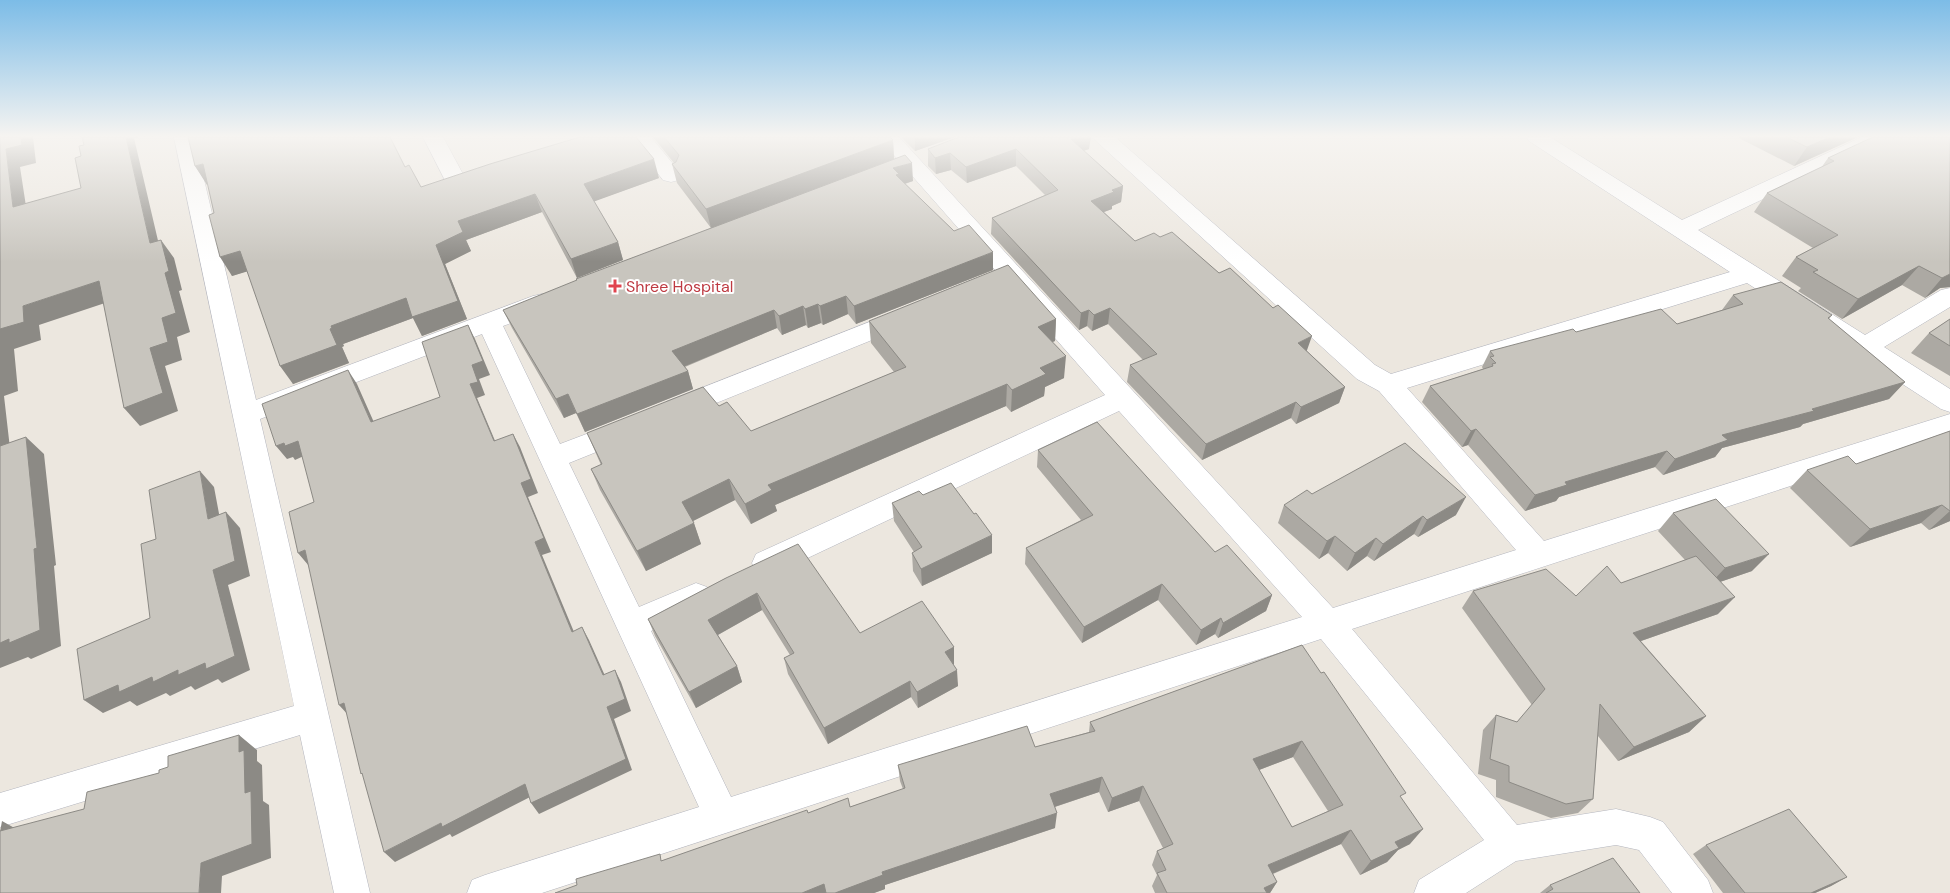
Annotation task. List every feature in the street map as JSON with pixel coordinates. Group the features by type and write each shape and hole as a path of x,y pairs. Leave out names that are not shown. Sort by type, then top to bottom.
{"street":[{"path":"193,179 352,893"},
{"path":"455,179 458,185 479,179"},
{"path":"925,179 1327,623 1510,844"},
{"path":"1150,179 1366,372 1388,384 1539,556"},
{"path":"1602,179 1950,402"},
{"path":"1681,229 1783,179"},
{"path":"984,285 1012,274"},
{"path":"1388,384 1751,274"},
{"path":"246,414 562,295"},
{"path":"1865,347 1950,296"},
{"path":"553,458 929,307"},
{"path":"489,322 722,817"},
{"path":"632,625 1124,398"},
{"path":"485,893 1950,424"},
{"path":"0,810 313,716"},
{"path":"1432,893 1510,844 1616,827 1650,836 1695,893"}],"building":[{"path":"0,179 10,179 13,207 81,188 79,179 135,179 150,243 161,240 169,271 165,273 176,313 162,318 168,342 150,348 163,393 124,408 99,281 23,306 24,322 0,329"},
{"path":"206,179 416,179 421,187 446,179 599,179 584,184 618,242 571,259 535,194 458,221 463,232 436,245 458,301 412,317 406,298 331,326 332,328 330,329 337,345 280,366 240,251 220,257 209,215 214,213"},
{"path":"683,179 788,179 706,209"},
{"path":"842,179 900,179 954,231 969,225 993,252 854,306 846,296 820,306 818,304 805,309 803,306 779,316 774,310 672,351 688,371 577,414 568,394 556,399 503,310 576,279"},
{"path":"1046,179 1115,179 1123,186 1112,190 1114,192 1091,201 1135,241 1154,233 1160,237 1172,232 1219,273 1230,268 1273,308 1278,305 1312,336 1298,343 1345,387 1301,407 1296,402 1206,444 1130,365 1157,354 1110,308 1094,315 1089,310 1081,313 992,218 1058,190"},
{"path":"1797,179 1950,179 1950,274 1942,278 1919,266 1858,299 1813,272 1818,270 1796,257 1838,235 1767,193"},
{"path":"1008,265 1056,319 1038,327 1066,356 1040,368 1046,374 1012,390 1007,384 768,485 772,490 745,504 729,479 682,502 694,523 637,551 591,469 602,464 587,433 703,387 719,406 727,402 751,431 906,367 869,321"},
{"path":"1781,282 1832,315 1828,318 1905,382 1812,409 1814,411 1722,435 1728,440 1675,459 1667,451 1565,482 1567,485 1535,495 1476,429 1471,431 1430,386 1493,366 1492,364 1496,363 1490,357 1494,356 1490,351 1573,329 1576,332 1661,309 1677,324 1743,304 1733,295"},
{"path":"1950,319 1950,346 1929,333"},
{"path":"468,325 483,361 472,365 478,382 470,384 494,441 513,434 531,479 521,483 544,538 535,542 572,632 582,627 603,675 615,670 625,699 607,707 626,759 531,803 525,784 442,827 441,823 384,852 361,774 344,703 339,705 305,550 298,553 289,512 314,502 298,441 285,446 284,443 276,446 262,404 348,370 371,422 440,397 422,342"},
{"path":"1097,422 1215,552 1227,545 1272,595 1223,623 1221,618 1201,630 1162,584 1084,627 1026,548 1093,515 1038,450"},
{"path":"1950,431 1950,511 1942,505 1870,529 1807,470 1848,456 1856,464"},
{"path":"26,437 37,548 34,549 40,630 9,643 9,639 0,643 0,446"},
{"path":"1405,443 1466,497 1427,520 1423,516 1383,544 1376,538 1355,553 1335,536 1327,541 1284,505 1307,490 1312,494"},
{"path":"200,471 208,519 226,512 235,561 213,570 235,656 206,669 205,663 178,675 178,670 153,682 152,677 119,692 118,685 84,700 77,649 150,618 141,544 156,539 149,490"},
{"path":"951,483 992,535 921,569 912,553 922,547 892,503 919,491 923,495"},
{"path":"1716,499 1769,554 1725,568 1673,513"},
{"path":"798,544 860,633 922,601 954,647 945,652 957,670 917,692 910,681 824,728 784,658 794,653 757,593 708,620 737,666 689,692 648,619 726,578"},
{"path":"1696,556 1735,597 1633,633 1706,716 1634,747 1600,704 1593,799 1566,804 1509,782 1509,766 1490,759 1496,715 1517,722 1545,689 1473,591 1546,569 1576,596 1607,566 1621,583"},
{"path":"1302,645 1321,673 1324,672 1406,793 1400,796 1423,829 1395,842 1399,848 1371,861 1351,830 1268,865 1277,882 1264,888 1267,893 1167,893 1157,873 1166,870 1157,851 1173,844 1143,786 1112,798 1102,777 1050,794 1057,813 882,872 883,875 835,893 826,893 824,884 802,893 555,893 577,885 576,879 660,854 661,861 807,810 808,813 848,798 850,807 905,788 898,765 1027,726 1035,747 1095,731 1090,722","holes":["1302,741 1343,805 1292,827 1253,759"]},
{"path":"239,735 239,752 244,750 245,793 251,791 252,844 201,863 199,893 0,893 0,831 84,809 87,792 159,773 159,770 168,767 168,756"},
{"path":"1789,809 1847,877 1811,893 1745,893 1706,845"},
{"path":"1613,858 1640,893 1546,893 1553,889 1550,885"}],"place":[{"name":"Shree Hospital","path":"615,286"}]}
